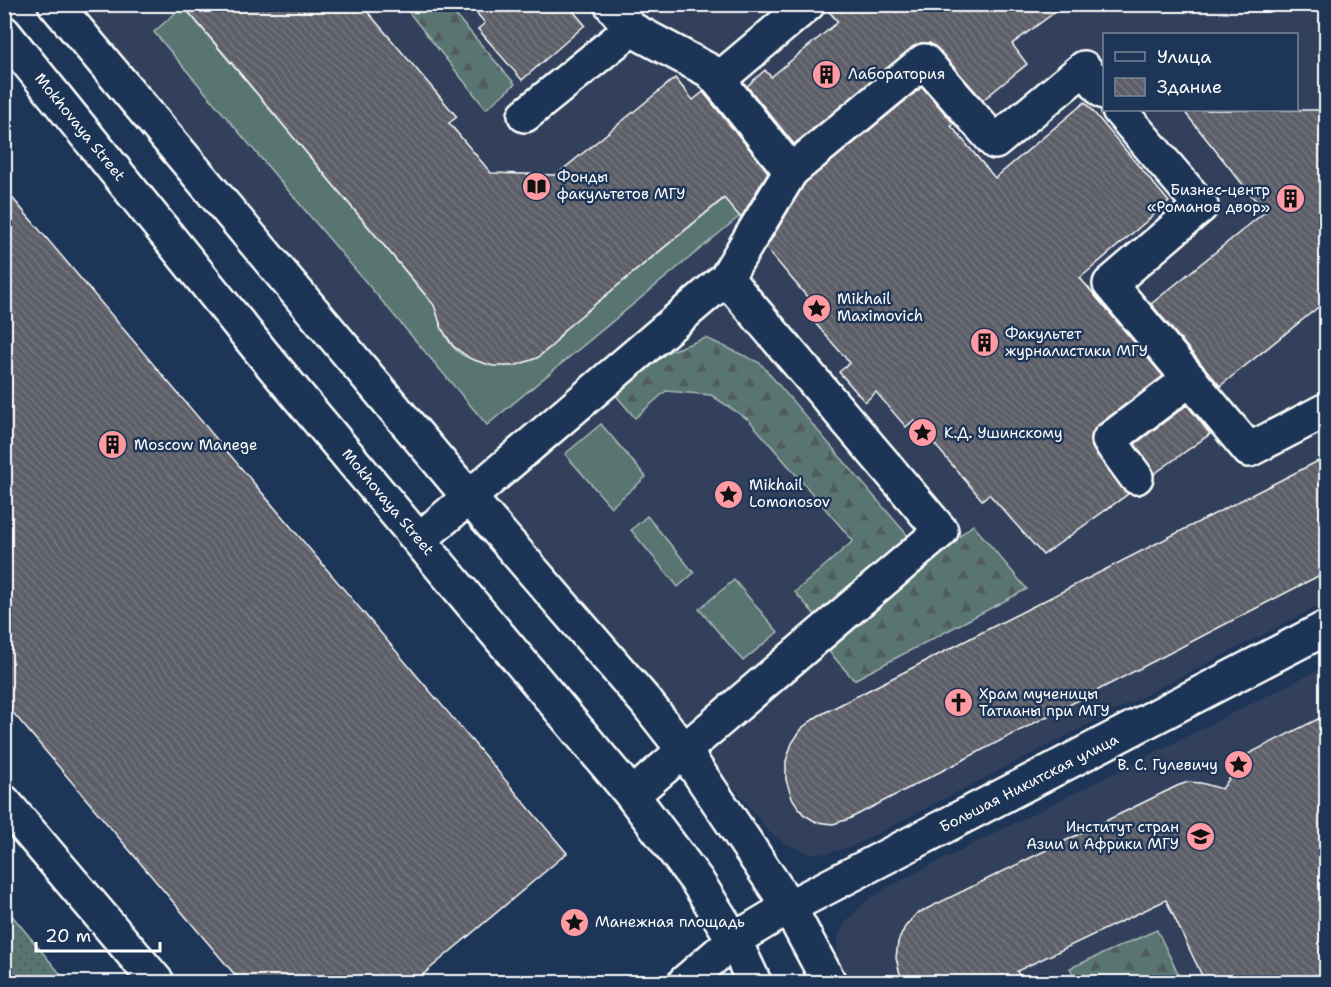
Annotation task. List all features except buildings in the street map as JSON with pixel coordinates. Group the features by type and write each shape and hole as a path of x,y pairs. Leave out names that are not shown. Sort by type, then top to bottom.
{"main road":[{"path":"56,4 468,496 646,702 683,749 789,907 829,982"},
{"path":"717,80 808,4"},
{"path":"525,115 621,17 710,71 791,171"},
{"name":"Mokhovaya Street","path":"4,33 263,354 632,795 697,881 734,940 754,982"},
{"path":"420,539 726,278 791,171 924,61 995,142 1084,68 1103,91"},
{"path":"1120,111 1202,206 1110,284 1249,450 1326,410"},
{"path":"632,795 683,749 941,531 726,278"},
{"path":"1136,477 1109,440 1190,379"},
{"name":"Большая Никитская улица","path":"685,982 734,940 789,907 1326,628"},
{"path":"4,802 157,982"}],"shaded area":[{"path":"80,5 1326,5 1326,602 851,847 827,853 809,853 784,843 769,832 657,690"},
{"name":"Институт стран Азии и Африки МГУ","path":"1326,666 1326,982 848,982 837,957 838,936 847,921 866,901 886,888"}],"green space":[{"path":"403,5 447,5 515,84 486,109"},
{"path":"183,6 425,295 433,290 439,321 448,340 455,349 472,359 526,357 541,354 553,345 566,328 725,198 740,216 487,425 154,32"},
{"path":"706,338 760,363 908,536 815,615 795,592 853,541 749,420 711,395 666,391 635,418 614,393 659,355"},
{"path":"601,424 646,477 611,507 565,454"},
{"path":"647,516 694,573 678,587 631,530"},
{"path":"973,525 1027,589 854,680 825,647"},
{"path":"734,580 778,632 743,661 699,609"},
{"path":"5,907 67,982 5,982"},
{"path":"1157,930 1182,982 1077,982 1070,968"}],"place":[{"name":"Лаборатория","path":"827,74"},
{"name":"Фонды факультетов МГУ","path":"536,186"},
{"name":"Бизнес-центр «Романов двор»","path":"1291,199"},
{"name":"Mikhail Maximovich","path":"816,308"},
{"name":"Факультет журналистики МГУ","path":"984,343"},
{"name":"К.Д. Ушинскому","path":"923,433"},
{"name":"Moscow Manege","path":"113,445"},
{"name":"Mikhail Lomonosov","path":"728,494"},
{"name":"Храм мученицы Татианы при МГУ","path":"958,703"},
{"name":"В. С. Гулевичу","path":"1239,765"},
{"name":"Институт стран Азии и Африки МГУ","path":"1200,836"},
{"name":"Манежная площадь","path":"574,922"}]}
